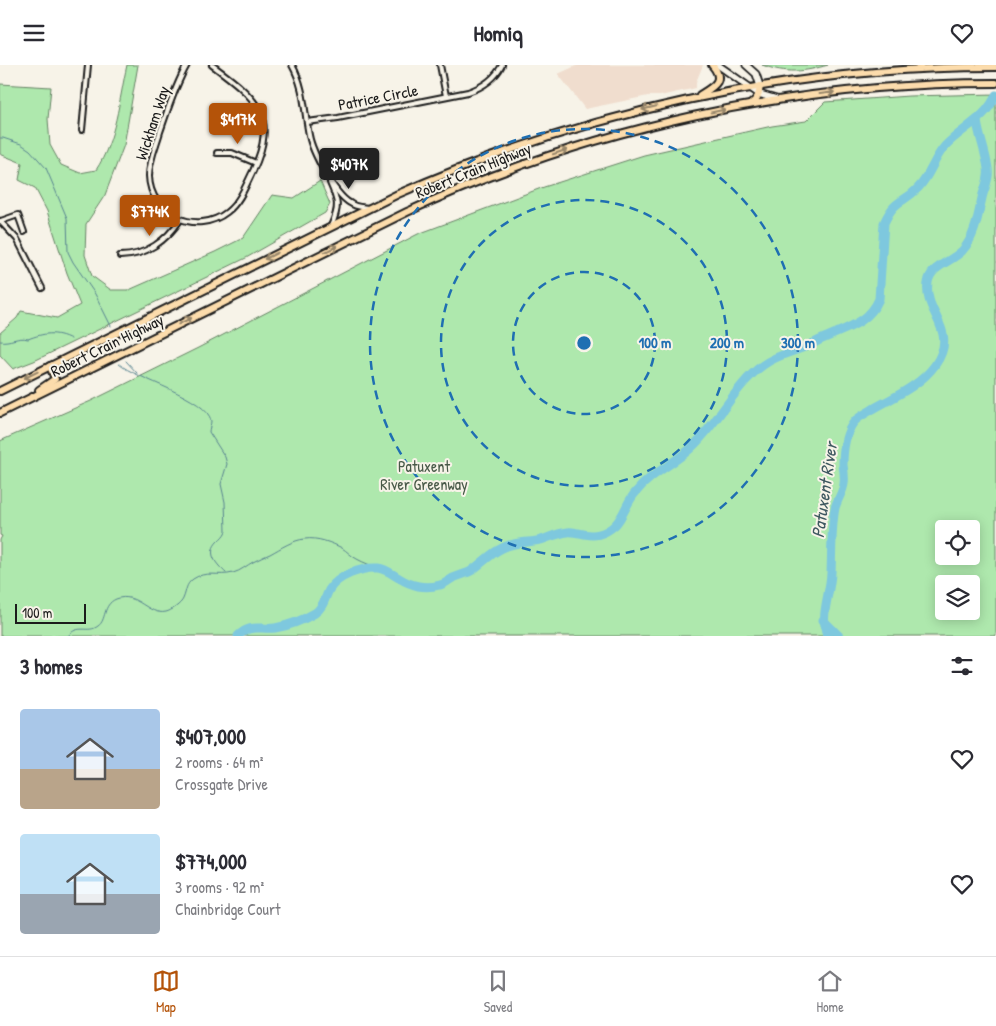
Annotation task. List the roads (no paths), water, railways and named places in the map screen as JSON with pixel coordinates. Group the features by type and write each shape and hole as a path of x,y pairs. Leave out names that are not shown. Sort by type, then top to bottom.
{"highway":[{"path":"697,97 714,86 718,80 718,73 712,65"},
{"name":"Robert Crain Highway","path":"0,391 369,208 452,171 532,142 616,117 697,97 748,87 907,69 996,67"},
{"name":"Robert Crain Highway","path":"0,413 398,216 459,189 538,159 600,139 673,121 779,99 865,89 996,83"},
{"path":"750,105 756,100 760,86"},
{"path":"15,406 54,380 55,377 50,366"}],"main road":[{"path":"718,65 759,94 779,99"},
{"path":"746,65 756,74 760,86"}],"street":[{"path":"82,130 88,65"},
{"name":"Wickham Way","path":"187,65 174,90 153,153 149,175 153,194 171,215 200,223 211,221 228,212 240,197 256,163 264,135 259,110 251,96 243,87 212,65"},
{"path":"440,65 446,96"},
{"name":"Patrice Circle","path":"307,122 338,118 478,89 495,76 502,65"},
{"path":"294,66 302,91 310,142 328,176 345,200 356,206 369,208"},
{"path":"217,153 232,153 256,163"},
{"path":"328,176 338,205 336,217 330,227"},
{"path":"24,232 18,215 1,221 17,239 42,287"},
{"path":"120,256 138,254 160,243 170,235 180,219"}],"waterway":[{"path":"238,636 251,628 280,627 310,616 320,608 333,585 351,573 378,568 413,585 423,587 434,586 471,571 497,551 517,543 541,540 569,532 589,535 598,534 611,528 618,521 630,500 642,485 691,448 710,428 743,383 763,365 777,357 850,327 870,313 879,299 884,223 888,215 896,205 918,188 945,146 980,117 996,95"},
{"name":"Patuxent River","path":"827,636 825,612 831,573 833,524 835,508 844,484 843,459 847,436 851,426 858,418 907,390 922,379 935,365 942,353 944,342 939,322 930,304 928,283 937,268 962,251 970,239 975,226 988,180 986,157 977,121"},
{"path":"0,138 21,144 30,150 46,168 67,218 68,252 95,294 111,326"},
{"path":"0,341 28,339 50,334 71,339"},
{"path":"126,361 137,373"},
{"path":"119,364 185,397 207,413 211,421 209,432 225,457 227,464 221,484 225,502 226,531 214,545 213,550 216,562 226,573"},
{"path":"68,636 76,630 90,629 98,626 103,620 109,605 116,599 130,598 154,611 166,612 180,603 189,583 198,576 236,572 296,541 314,539 329,542 378,568"},
{"path":"823,620 839,636"}],"park label":[{"name":"Patuxent River Greenway","path":"424,475"}]}
